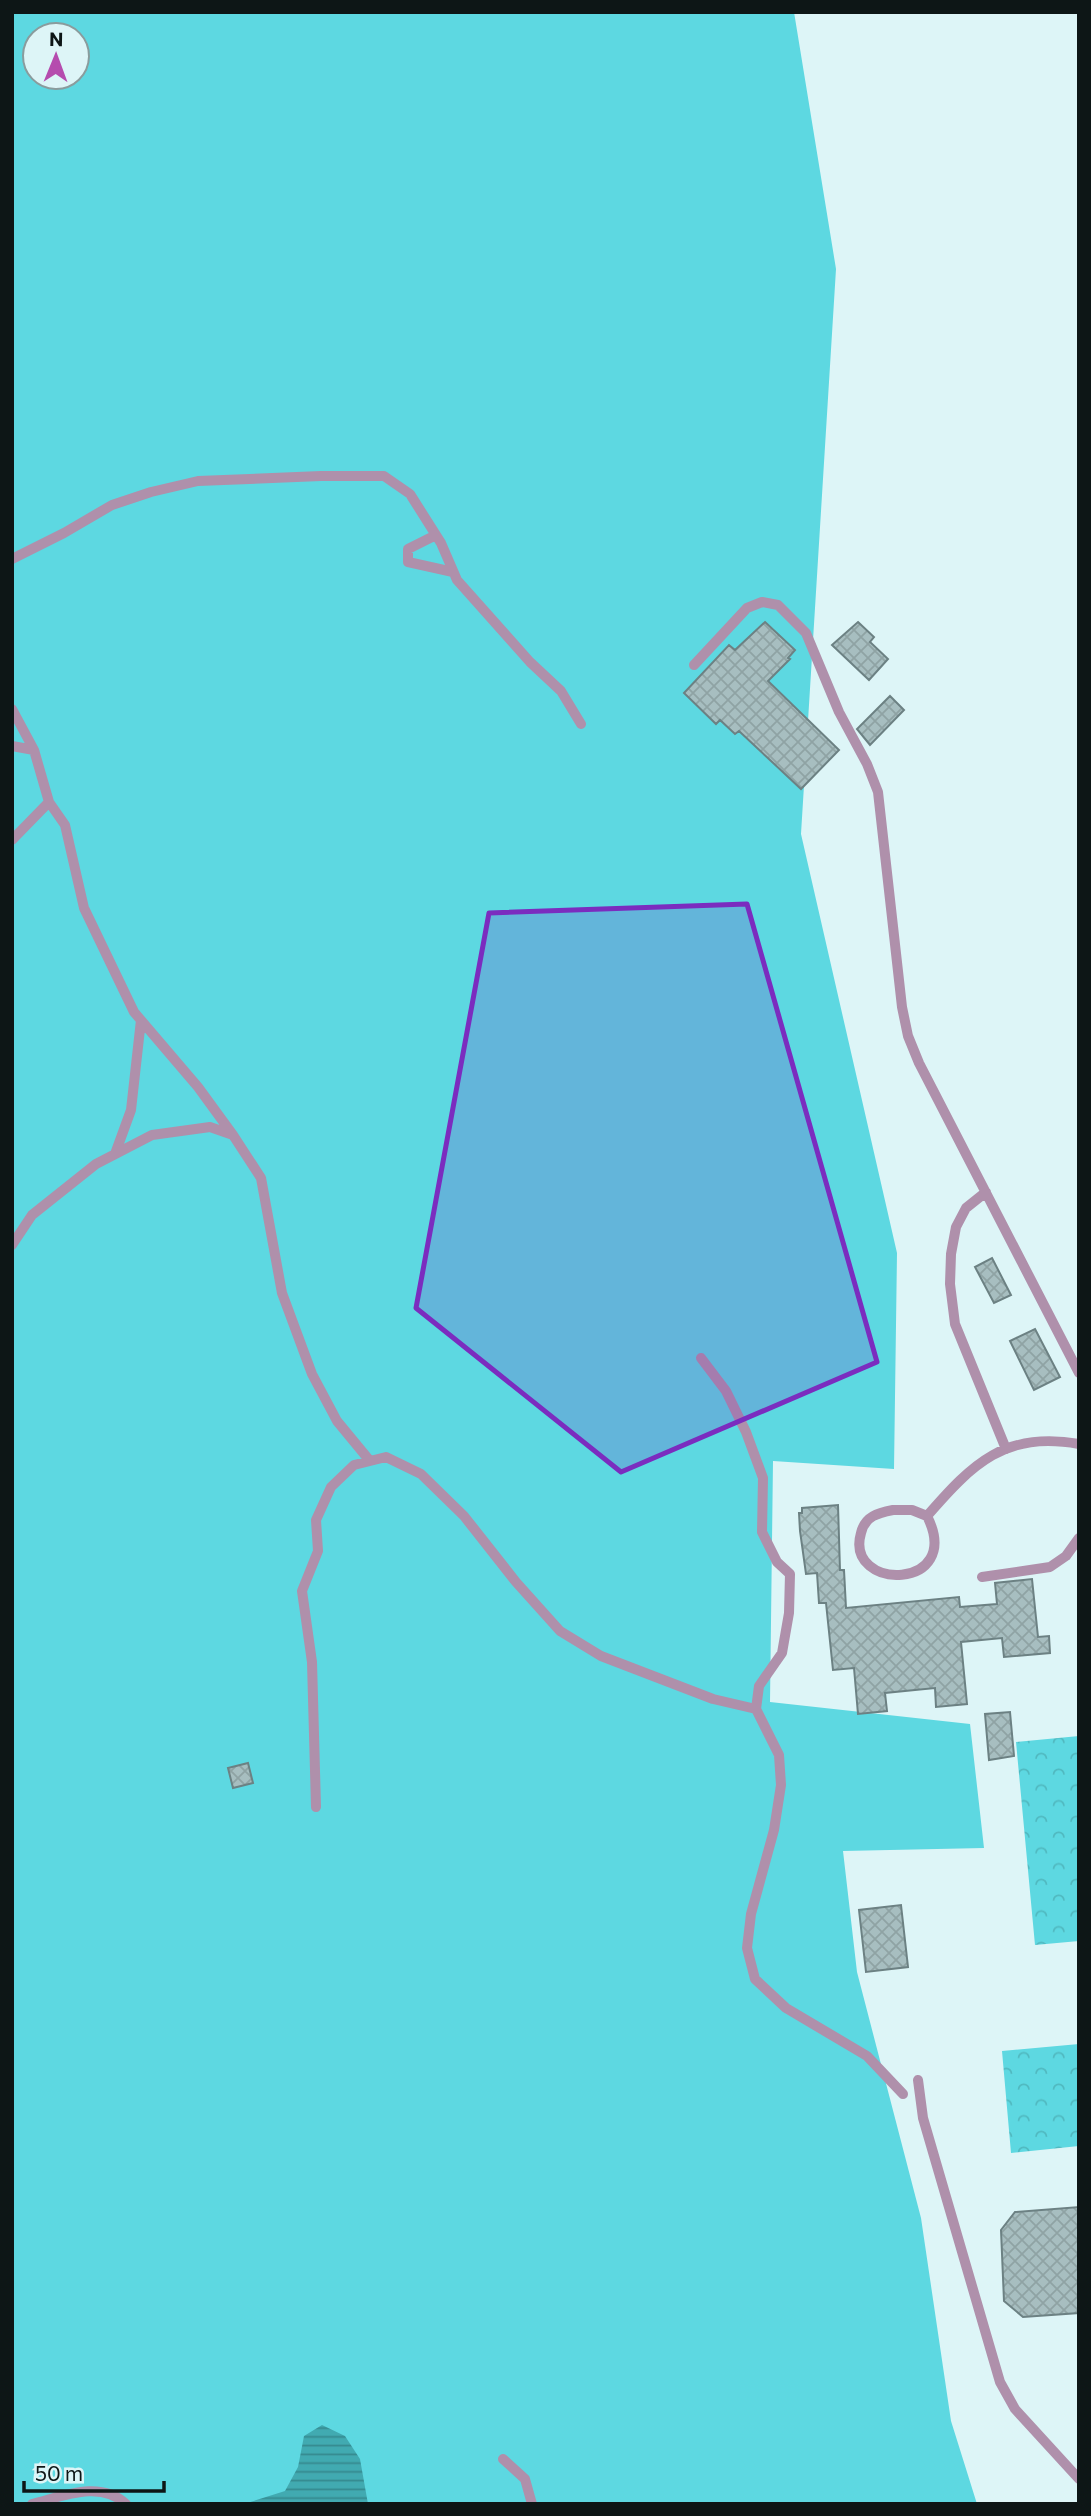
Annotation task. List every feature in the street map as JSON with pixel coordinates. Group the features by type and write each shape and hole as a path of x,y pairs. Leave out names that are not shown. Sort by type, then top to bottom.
{"lane":[{"path":"12,559 64,534 112,505 198,481 321,475 384,476 410,494 436,535 457,580 561,691 581,724"},
{"path":"436,535 408,550 408,562 453,572"},
{"path":"694,665 747,608 762,602 778,605 806,633 839,712 867,764 878,792 902,1007 908,1036 919,1063 1079,1373"},
{"path":"12,709 34,750 49,802 65,825 84,908 134,1012 198,1087 261,1178 282,1293 312,1374 337,1421 370,1461"},
{"path":"12,746 34,750"},
{"path":"12,840 49,802"},
{"path":"115,1154 131,1110 141,1020"},
{"path":"12,1245 32,1214 96,1164 152,1135 210,1127 233,1135"},
{"path":"986,1192 966,1208 956,1227 951,1254 950,1284 956,1324 1006,1449"},
{"path":"701,1358 726,1391 746,1432 763,1478 762,1532 777,1562 790,1574 789,1613 782,1653 759,1686 756,1709 779,1755 781,1785 774,1830 751,1914 747,1948 755,1979 786,2008 867,2056 903,2094"},
{"path":"927,1516 946,1493 976,1466 1006,1449 1037,1440 1079,1444"},
{"path":"316,1807 312,1662 302,1591 318,1551 316,1520 331,1487 354,1465 386,1457 421,1474 464,1516 516,1582 560,1631 601,1656 713,1699 756,1709"},
{"path":"912,1510 927,1516 933,1528 935,1542 932,1559 920,1571 897,1575 876,1572 862,1560 858,1543 863,1526 874,1514 912,1510"},
{"path":"982,1577 1050,1567 1066,1556 1079,1538"},
{"path":"918,2080 923,2118 1000,2382 1015,2409 1079,2479"},
{"path":"503,2459 525,2479 532,2504"},
{"path":"32,2504 92,2490 107,2493 126,2504"}],"highlighted area":[{"path":"747,904 877,1362 621,1472 416,1308 489,913"}],"green space":[{"path":"12,12 794,12 836,269 801,834 897,1253 894,1469 773,1461 770,1702 970,1724 984,1848 843,1851 857,1972 921,2218 951,2421 977,2504 12,2504"},
{"path":"1079,1736 1079,1941 1035,1945 1016,1742"},
{"path":"1079,2044 1079,2146 1011,2153 1002,2051"}],"shaded area":[{"path":"322,2425 345,2436 360,2459 368,2504 244,2504 285,2491 298,2467 304,2436"}],"building":[{"path":"765,622 795,650 788,658 790,659 768,681 839,750 801,789 739,731 735,734 720,720 716,724 684,693 729,645 735,650"},
{"path":"858,622 874,637 870,642 888,659 869,680 832,645"},
{"path":"890,696 904,710 870,745 857,729"},
{"path":"992,1258 1011,1295 994,1303 975,1267"},
{"path":"1035,1329 1060,1377 1034,1390 1010,1341"},
{"path":"838,1505 840,1570 844,1570 846,1608 959,1597 960,1607 997,1604 995,1583 1032,1579 1038,1637 1049,1636 1050,1653 1004,1657 1002,1638 961,1642 967,1704 936,1707 935,1688 885,1693 887,1711 858,1714 854,1668 833,1670 826,1603 819,1603 817,1573 806,1574 800,1531 799,1513 802,1513 802,1508"},
{"path":"1010,1712 1014,1756 989,1760 985,1714"},
{"path":"248,1763 253,1783 233,1788 228,1768"},
{"path":"901,1905 908,1967 866,1972 859,1910"},
{"path":"1079,2207 1079,2313 1023,2317 1004,2301 1001,2230 1015,2212"}]}
